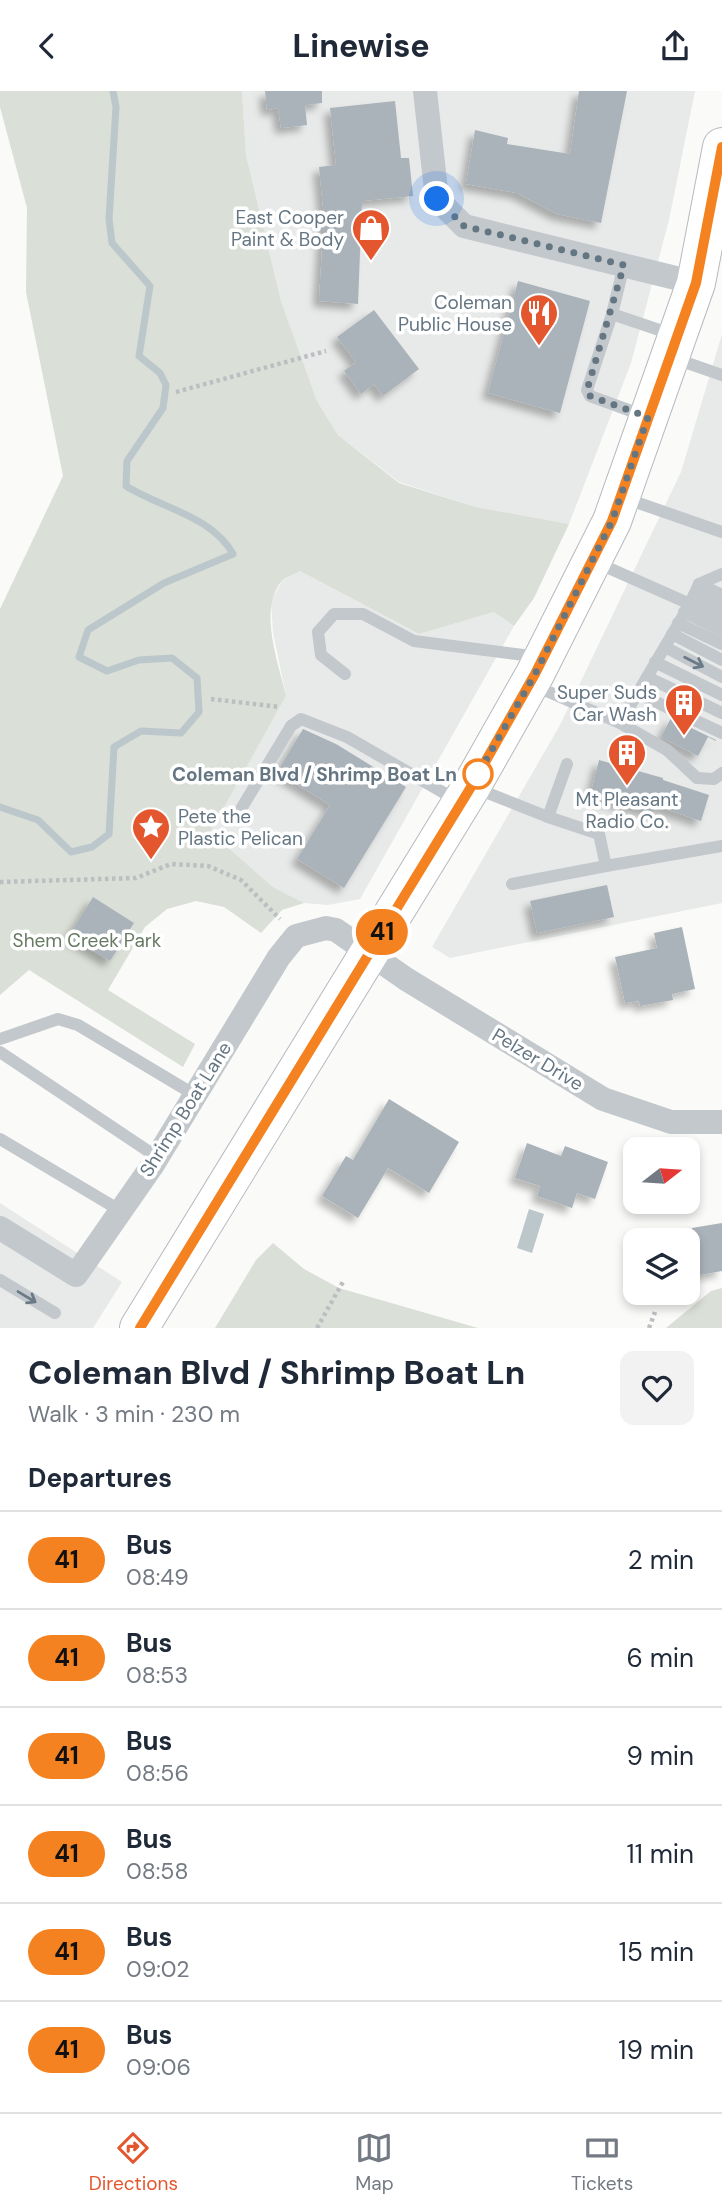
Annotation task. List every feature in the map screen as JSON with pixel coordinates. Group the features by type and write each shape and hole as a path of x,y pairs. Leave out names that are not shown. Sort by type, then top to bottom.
{"main road":[{"path":"139,1328 466,795 536,671 592,560 621,496 703,263 722,147"}],"street":[{"path":"425,91 437,199 464,226 624,265 703,263"},
{"name":"Shrimp Boat Lane","path":"0,1228 76,1275 157,1157 279,957 296,936 326,928 336,930 371,952"},
{"name":"Pelzer Drive","path":"371,952 406,979 603,1099 671,1122 722,1122"}],"lane":[{"path":"624,265 612,314 587,390 590,396 648,417"},
{"path":"612,314 722,375"},
{"path":"621,496 722,532"},
{"path":"592,560 722,631"},
{"path":"620,723 686,609 722,574"},
{"path":"686,609 722,595"},
{"path":"686,609 722,607"},
{"path":"686,609 722,619"},
{"path":"686,609 722,644"},
{"path":"686,609 722,660"},
{"path":"345,674 321,655 318,632 334,614 363,614 414,642 536,671 667,750 697,778 714,779 722,773"},
{"path":"665,647 722,677"},
{"path":"655,662 722,695"},
{"path":"647,677 722,713"},
{"path":"637,693 722,733"},
{"path":"238,814 291,726 301,719 347,737 466,795 600,834 606,866"},
{"path":"548,817 567,764"},
{"path":"512,884 722,846"},
{"path":"0,1039 58,1019 78,1025 195,1095"},
{"path":"0,1052 157,1157"},
{"path":"0,1139 121,1211"},
{"path":"0,1280 55,1313"}],"path":[{"path":"176,392 326,351"},
{"path":"211,699 280,707"},
{"path":"0,882 136,878 171,865 208,866 242,880 280,919"},
{"path":"317,1328 344,1280"},
{"path":"649,1328 655,1312"}],"shaded area":[{"path":"242,91 695,91 669,220 631,363 569,524 476,507 399,482 338,435 317,401 281,301 246,155"},
{"path":"722,334 722,903 450,958 432,947 560,725 681,472"},
{"path":"300,571 419,634 494,612 514,626 360,899 328,905 304,903 273,887 209,832 286,696 273,632 271,601 282,581"},
{"path":"0,1203 122,1282 93,1328 0,1328"},
{"path":"529,1209 544,1214 532,1253 517,1248"}],"green space":[{"name":"Shem Creek Park","path":"0,91 242,91 246,155 281,301 317,401 338,435 399,483 476,507 569,524 534,598 514,626 494,612 419,634 300,571 281,582 274,594 271,622 275,654 286,696 210,832 273,887 304,903 282,910 261,933 224,907 196,901 167,909 145,927 108,990 195,1044 183,1067 29,970 0,995 0,609 63,476 26,292 27,208 0,107"},
{"path":"273,1243 304,1269 339,1288 478,1328 215,1328 256,1260"},
{"path":"722,1288 722,1328 666,1328 694,1305 700,1305 700,1300 711,1291"}],"building":[{"path":"265,91 322,91 322,103 305,105 307,125 281,128 278,108 267,110"},
{"path":"579,91 627,91 601,223 557,214 517,193 466,184 475,130 508,138 507,144 570,154"},
{"path":"395,101 401,158 409,158 413,196 362,201 358,304 319,301 324,216 319,167 336,165 330,108"},
{"name":"Coleman Public House","path":"518,281 590,301 560,413 488,393"},
{"path":"374,310 419,369 383,396 374,384 361,394 344,371 356,362 337,337"},
{"name":"Super Suds Car Wash","path":"671,718 716,741 708,737 698,756 661,737"},
{"path":"303,729 336,744 406,787 344,888 297,859 330,805 277,772"},
{"name":"Mt Pleasant Radio Co.","path":"599,760 663,778 709,795 701,821 656,806 654,813 590,796"},
{"path":"607,885 614,917 537,933 530,901"},
{"path":"93,897 134,923 110,961 69,936"},
{"path":"682,927 695,989 672,994 673,1000 640,1006 639,1001 625,1003 615,957 657,948 654,933"},
{"path":"389,1099 459,1142 429,1193 388,1168 358,1218 322,1196 346,1156 353,1160"},
{"path":"527,1143 561,1156 565,1146 608,1162 595,1199 577,1193 572,1208 537,1196 540,1186 515,1178"},
{"path":"722,1223 722,1271 700,1275 700,1228 692,1228"}],"waterway":[{"path":"0,807 38,820 71,852 92,847 109,834 114,747 141,731 181,733 199,712 197,678 172,658 139,660 107,671 79,657 88,630 164,583 233,554 212,530 126,486 127,461 163,408 166,385 160,373 139,356 150,286 112,243 109,219 116,107 113,91"}],"bus line":[{"name":"41","path":"140,1328 471,787 535,674 612,521 696,283 722,147"}],"place":[{"name":"East Cooper Paint & Body","path":"371,262"},
{"name":"Coleman Public House","path":"539,347"},
{"name":"Super Suds Car Wash","path":"684,737"},
{"name":"Coleman Blvd / Shrimp Boat Ln","path":"478,774"},
{"name":"Mt Pleasant Radio Co.","path":"627,787"},
{"name":"Pete the Plastic Pelican","path":"151,861"}],"route":[{"path":"437,199 464,226 624,265 612,314 587,390 590,396 648,417 612,521 535,674 478,774"}]}
